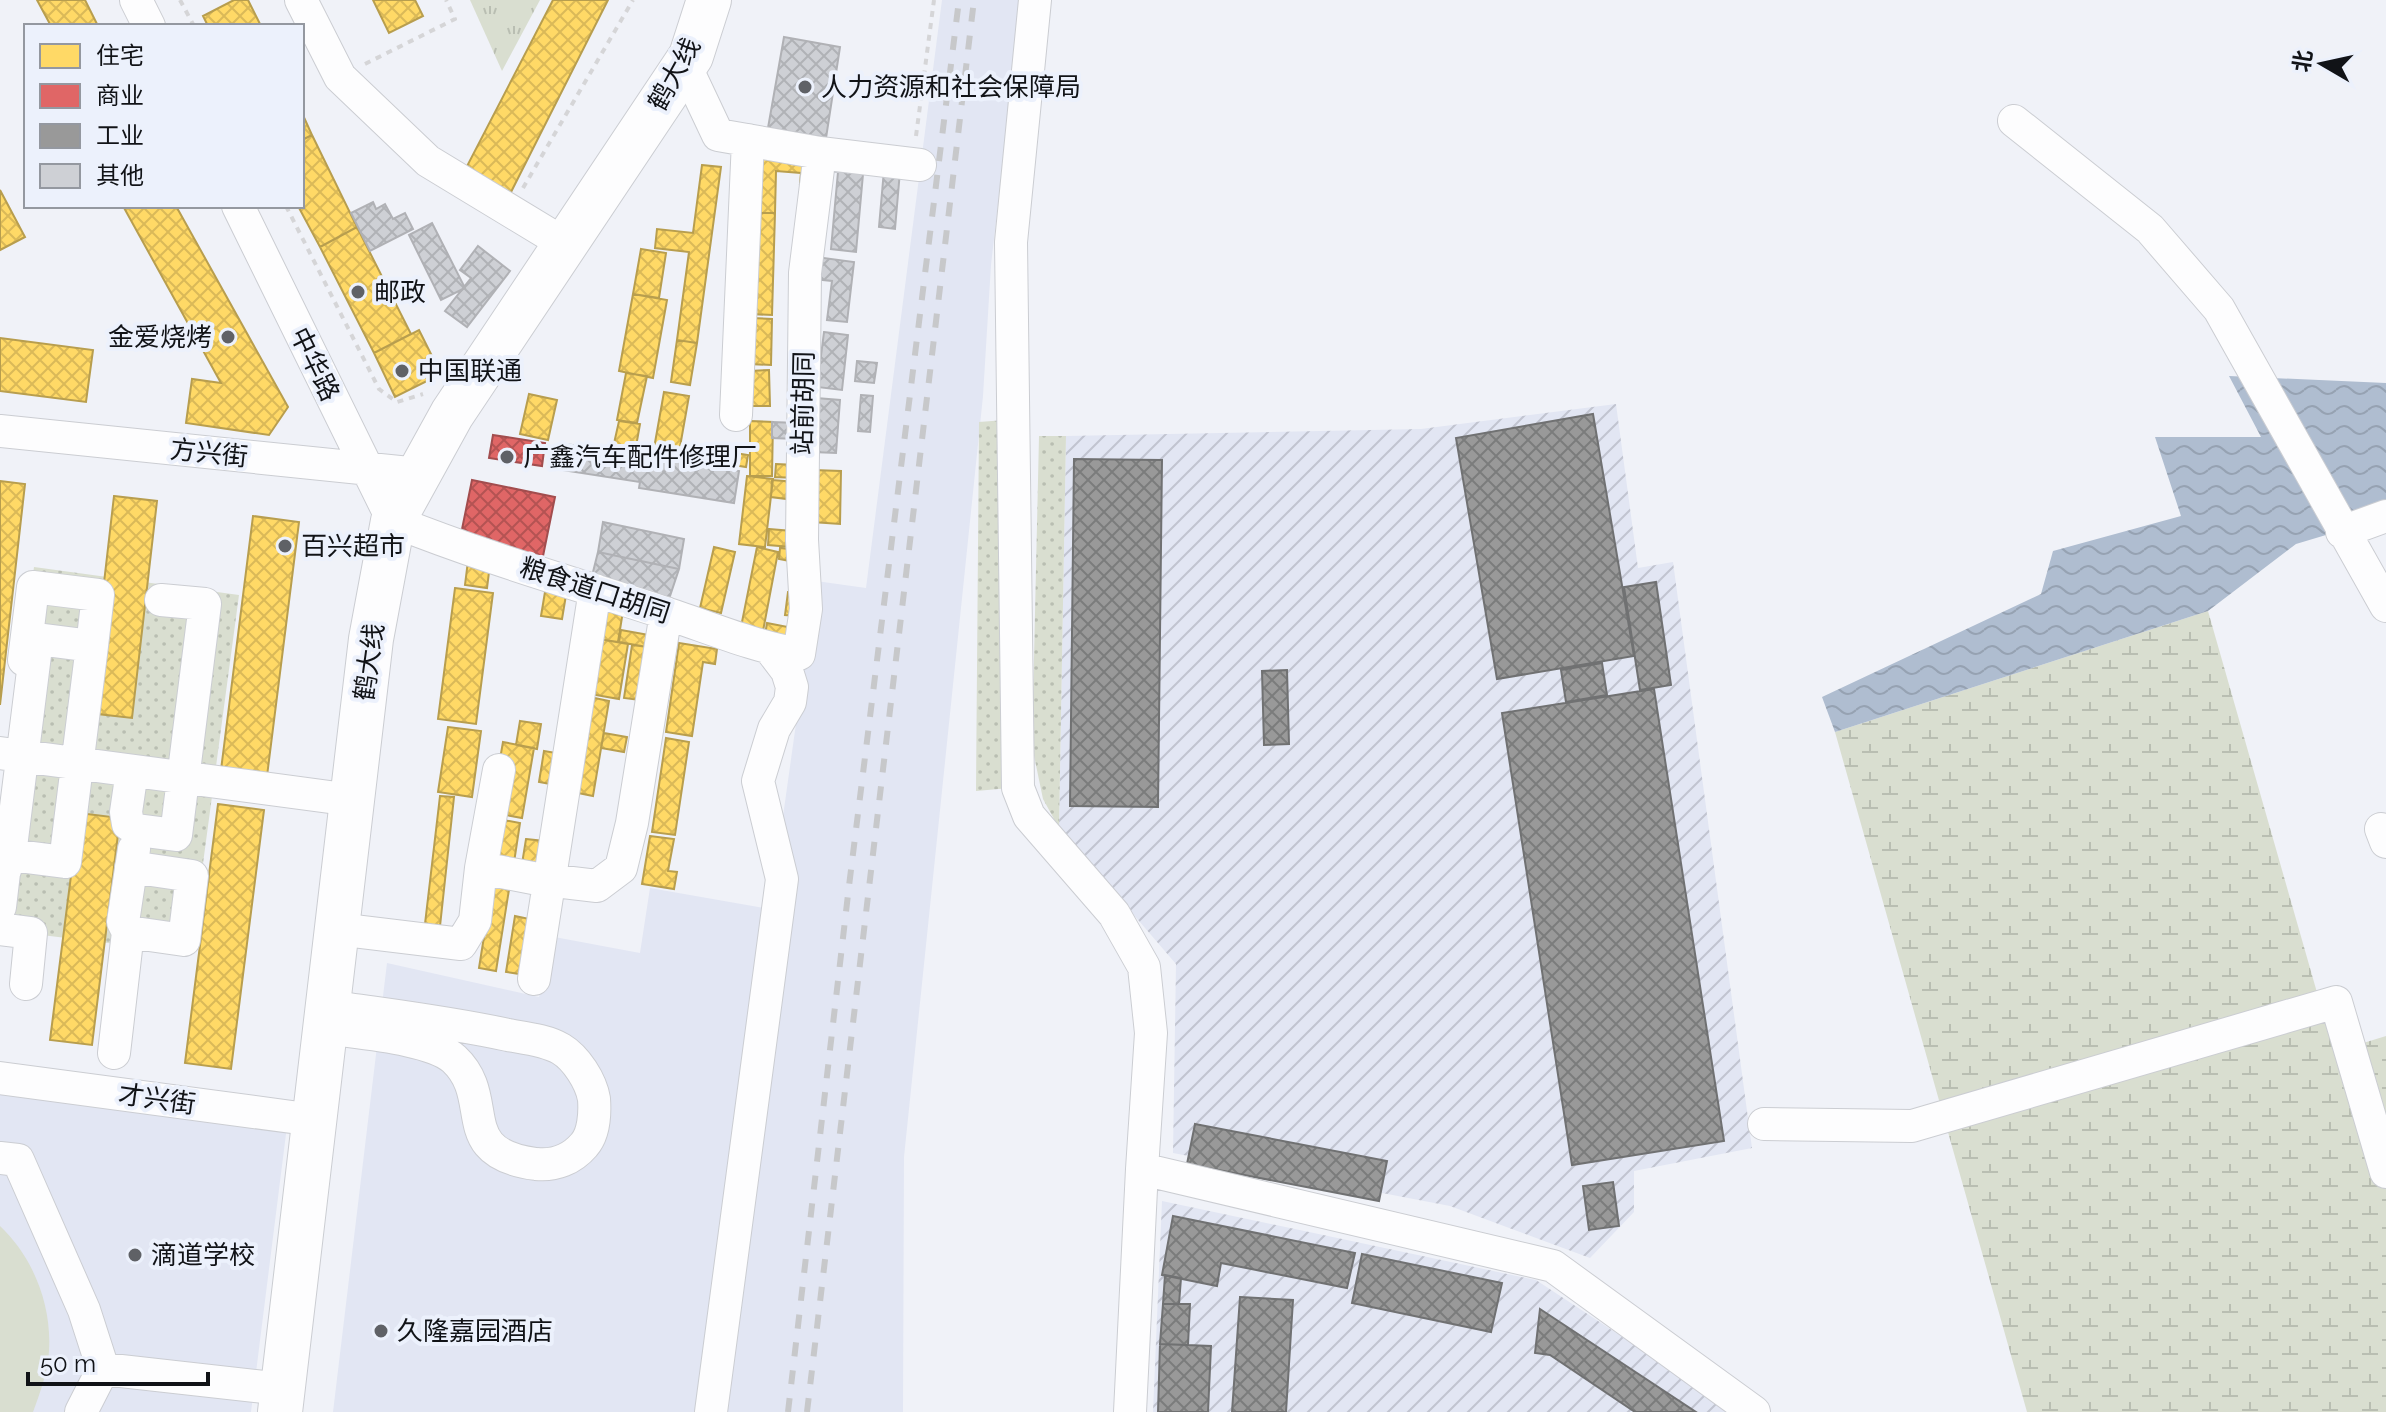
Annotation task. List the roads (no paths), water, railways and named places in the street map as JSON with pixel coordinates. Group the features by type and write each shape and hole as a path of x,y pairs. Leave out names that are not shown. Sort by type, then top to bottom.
{"highway":[{"name":"鹤大线","path":"281,1401 371,639 393,521 452,414 691,56 709,0"}],"street":[{"path":"136,0 148,24"},
{"path":"301,0 340,77 428,161 565,244"},
{"path":"1035,0 1011,242 1018,788 1029,816 1114,914 1144,967 1151,1033 1130,1412"},
{"path":"685,65 718,135 820,153 916,164"},
{"path":"2014,121 2150,229 2219,309 2386,606"},
{"path":"736,415 748,140"},
{"name":"站前胡同","path":"785,652 806,609 802,540 805,273 820,153"},
{"name":"中华路","path":"239,208 393,521"},
{"name":"方兴街","path":"0,431 419,474"},
{"path":"2342,532 2386,516"},
{"name":"粮食道口胡同","path":"393,521 454,545 785,652"},
{"path":"10,855 65,862 98,595 33,587 22,675 31,693"},
{"path":"534,979 595,590"},
{"path":"131,779 126,812 128,824 137,830 176,835 205,604 161,600"},
{"path":"481,868 548,881 597,886 621,868 632,823 666,613"},
{"path":"0,907 4,873 10,855 17,756 31,693 37,639 92,646"},
{"path":"711,1412 782,879 758,781 774,729 790,702 792,687 785,652"},
{"path":"17,756 352,800"},
{"path":"77,764 131,779 183,778"},
{"path":"337,929 461,944 475,921 499,770"},
{"path":"114,1053 128,932 123,922 137,830"},
{"path":"128,932 184,940 192,876 131,867"},
{"path":"0,929 31,933 26,984"},
{"path":"1764,1124 1912,1126 2336,1002 2386,1172"},
{"path":"326,1017 489,1031 535,1040 561,1049 581,1070 593,1092 595,1113 587,1142 570,1159 544,1165 517,1162 497,1154 483,1138 469,1085 454,1059 435,1048 326,1017"},
{"name":"才兴街","path":"0,1078 314,1120"},
{"path":"0,1158 18,1160 84,1310 103,1369 81,1412"},
{"path":"1142,1169 1553,1266 1754,1412"},
{"path":"103,1369 281,1401"}],"water":[{"path":"2229,376 2386,383 2386,517 2296,544 2208,611 1835,732 1822,697 2041,594 2053,551 2181,516 2155,437 2261,437"}],"railway":[{"path":"788,1412 849,886 959,0"},
{"path":"807,1412 974,0"}],"place":[{"name":"人力资源和社会保障局","path":"805,87"},
{"name":"邮政","path":"358,292"},
{"name":"金爱烧烤","path":"228,337"},
{"name":"中国联通","path":"402,371"},
{"name":"广鑫汽车配件修理厂","path":"507,457"},
{"name":"百兴超市","path":"285,546"},
{"name":"滴道学校","path":"135,1255"},
{"name":"久隆嘉园酒店","path":"381,1331"}]}
